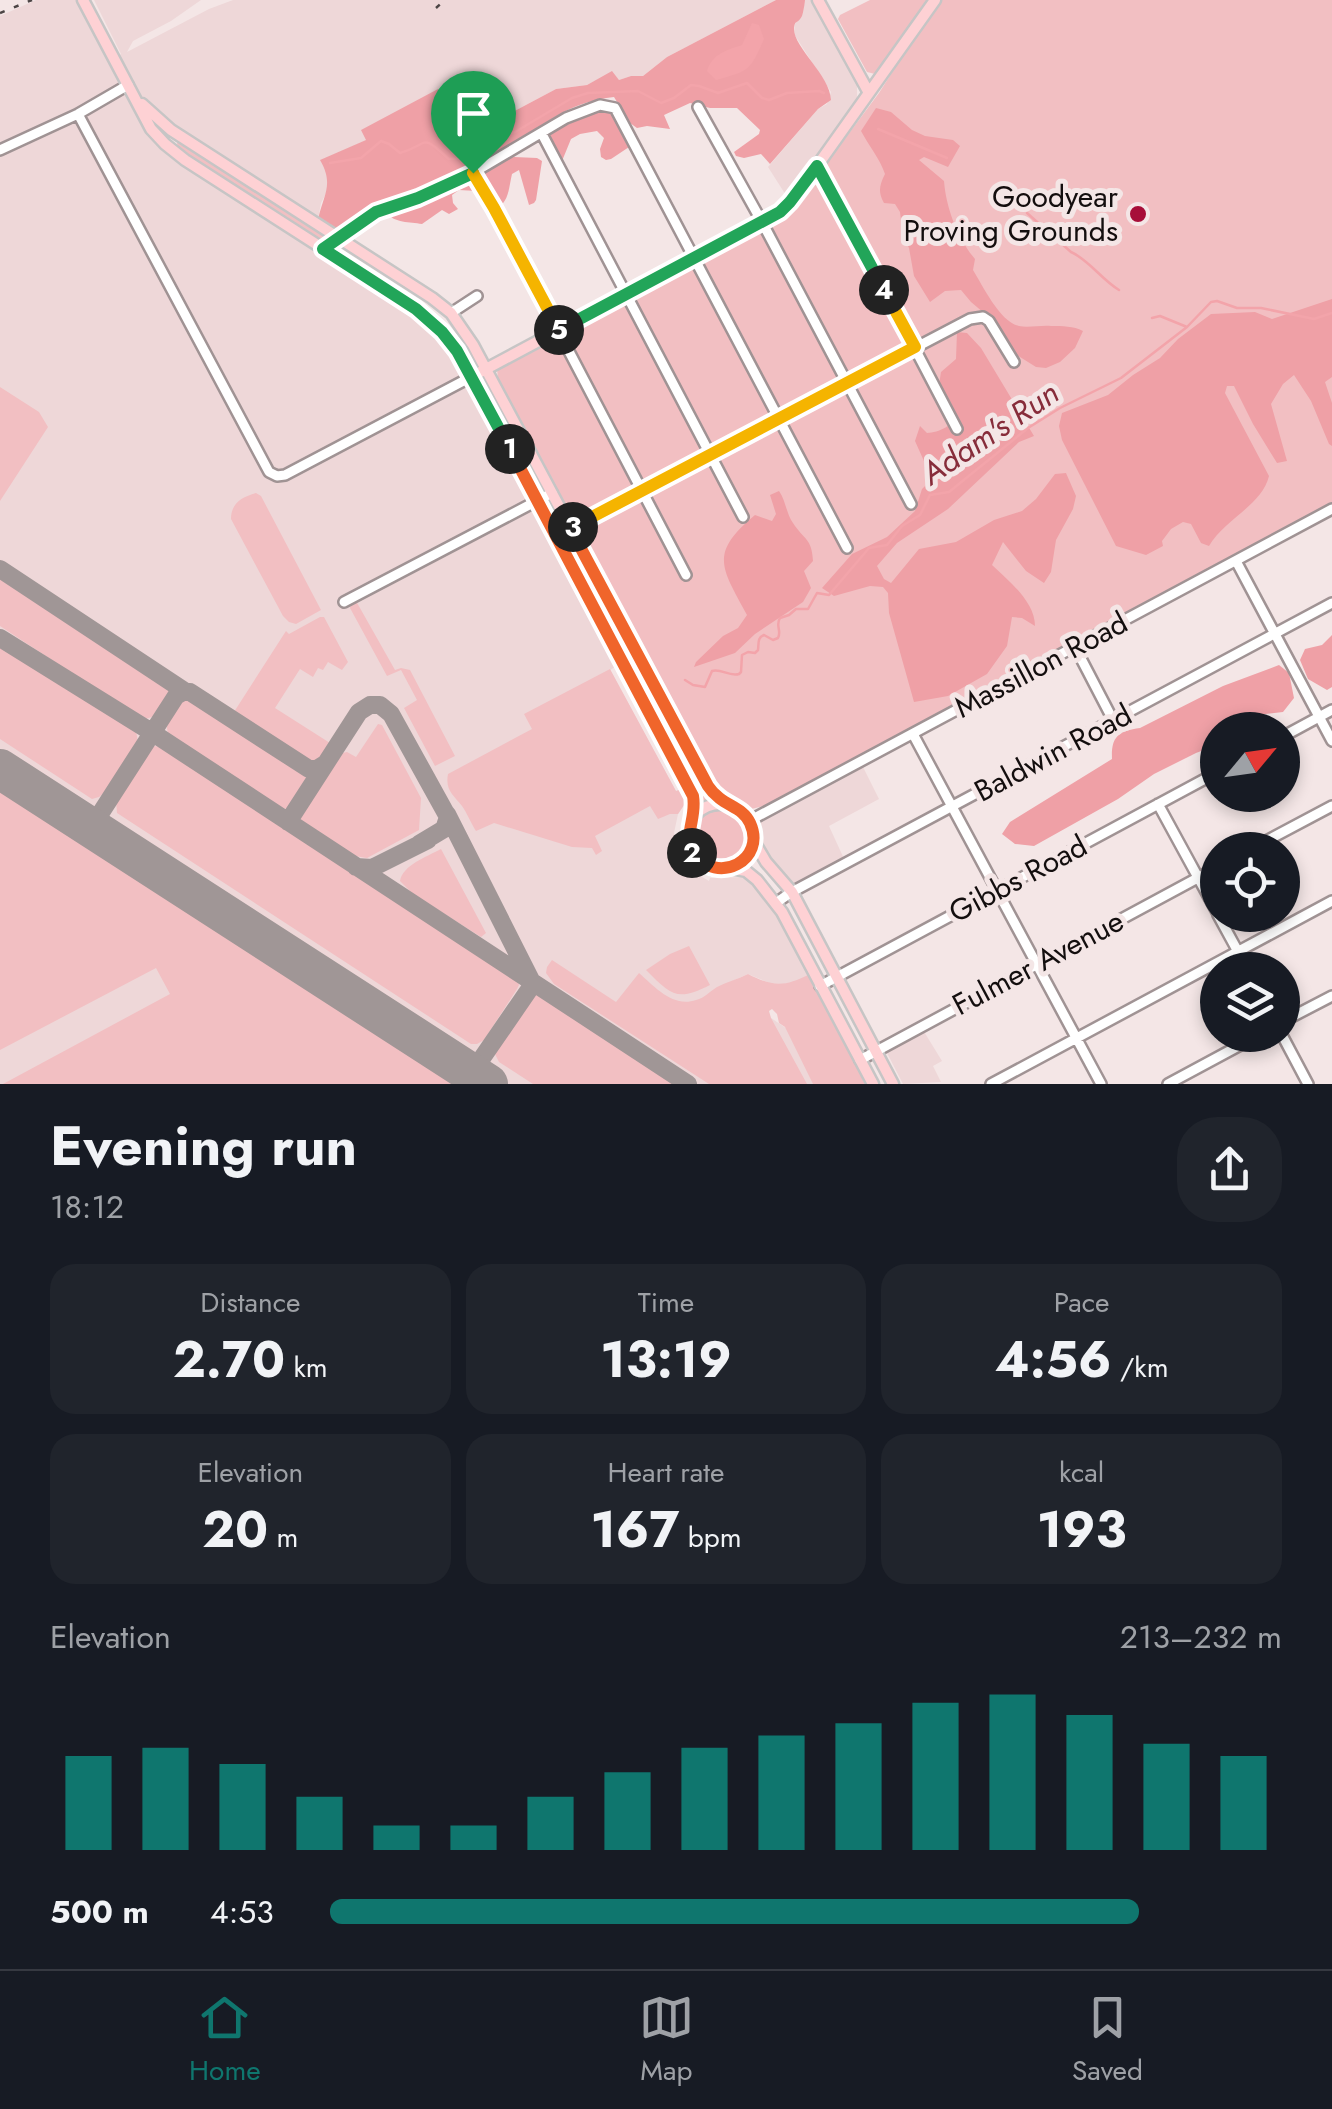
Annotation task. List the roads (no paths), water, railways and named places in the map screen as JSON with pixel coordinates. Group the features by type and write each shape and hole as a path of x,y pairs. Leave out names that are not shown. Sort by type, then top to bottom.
{"main road":[{"path":"818,0 869,93"},
{"path":"470,376 787,206 936,0"},
{"path":"84,1 151,128 174,151 416,309 435,324 457,351 693,796 688,838 694,856 710,868 746,871 776,903 873,1084"},
{"path":"131,91 171,130 451,312 486,368 708,786 718,800 739,810 748,820 753,840 792,892 893,1084"},
{"path":"692,820 707,807 726,805"},
{"path":"730,868 747,855 753,840"}],"street":[{"path":"0,150 131,91"},
{"path":"323,249 376,212 473,173 579,112 600,104 611,106 619,114 847,548"},
{"path":"698,107 911,504"},
{"path":"78,114 269,472 285,475 470,376"},
{"path":"542,134 743,517"},
{"path":"817,166 957,429"},
{"path":"473,173 686,575"},
{"path":"451,312 477,296"},
{"path":"556,536 974,317 983,318 993,327 1014,362"},
{"path":"344,602 552,493"},
{"name":"Massillon Road","path":"748,820 1332,509"},
{"path":"1236,561 1332,741"},
{"name":"Baldwin Road","path":"776,903 1332,603"},
{"path":"1075,647 1113,720"},
{"path":"1300,727 1332,710"},
{"path":"912,734 1101,1084"},
{"name":"Gibbs Road","path":"820,986 1200,782"},
{"path":"1158,804 1200,882"},
{"path":"1284,832 1332,806"},
{"name":"Fulmer Avenue","path":"860,1060 1198,878"},
{"path":"1227,932 1238,952 1332,901"},
{"path":"991,1084 1200,972"},
{"path":"1300,1013 1332,996"},
{"path":"1168,1084 1227,1052"},
{"path":"1291,1052 1308,1084"}],"waterway":[{"path":"330,163 361,158 381,141 400,153 425,142 449,159 467,158 486,138 515,132 572,98 588,93 638,91 661,103 691,85 718,93 747,83 769,100 787,93 824,93"},
{"path":"878,129 947,158"},
{"path":"1027,213 1119,290"},
{"name":"Adam's Run","path":"685,680 705,687 712,671 739,674 742,655 755,653 760,638 778,638 780,618 796,609 808,609 817,593 829,595 869,548 887,545 902,526 920,515 930,495 949,492 1028,428 1121,378 1187,327 1211,302 1314,319 1332,313"},
{"path":"1152,318 1160,316 1187,327"}],"railway":[{"path":"0,13 32,0"},
{"path":"436,8 445,0"}],"place":[{"name":"Goodyear Proving Grounds","path":"1138,214"}]}
